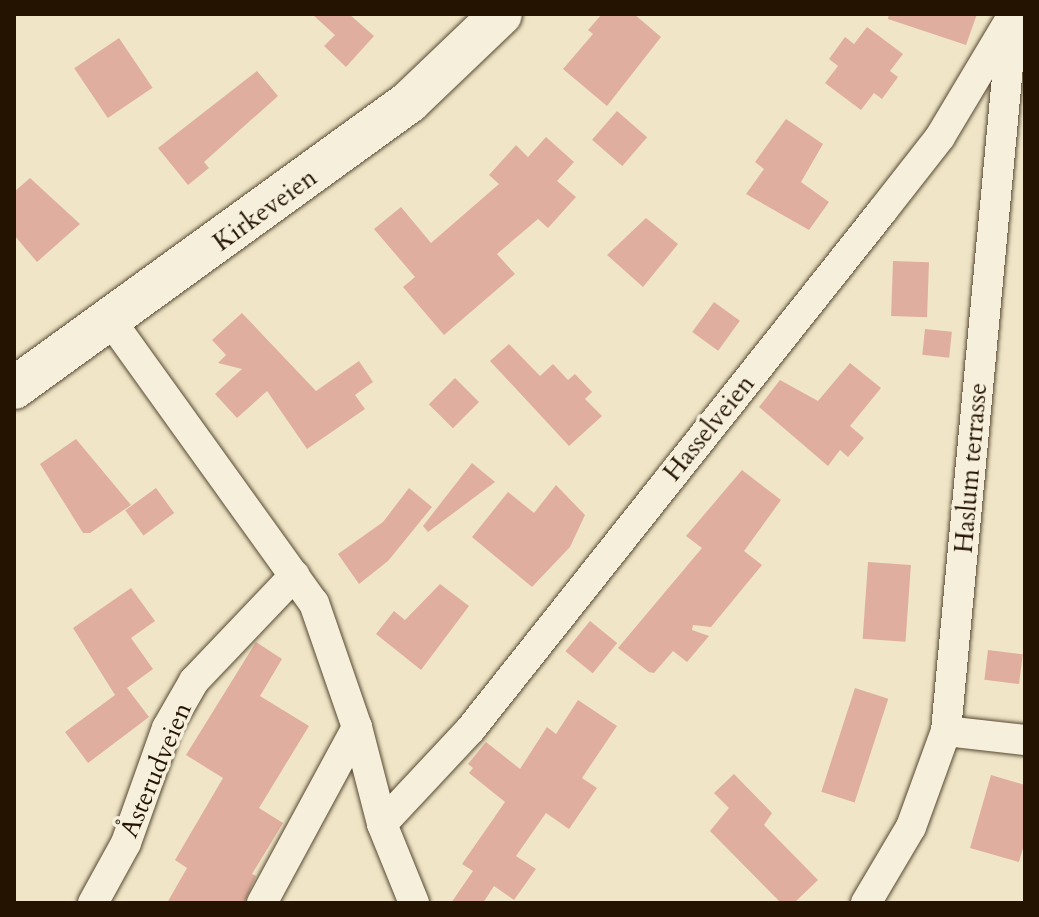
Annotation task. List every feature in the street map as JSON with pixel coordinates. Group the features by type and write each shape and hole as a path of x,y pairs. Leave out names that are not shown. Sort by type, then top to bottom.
{"main road":[{"name":"Kirkeveien","path":"14,388 111,321 409,102 501,14"}],"street":[{"name":"Haslum terrasse","path":"866,903 911,827 946,731 1013,14"},
{"name":"Hasselveien","path":"382,824 470,730 940,137 1013,14"},
{"path":"111,321 314,603 357,727 382,824 414,903"},
{"name":"Åsterudveien","path":"93,903 126,843 167,728 194,681 295,575"},
{"path":"262,903 357,727"},
{"path":"946,731 1025,740"}],"building":[{"path":"312,14 349,14 374,36 346,67 324,46 335,35"},
{"path":"602,14 634,14 661,37 607,106 563,69 593,34 588,30"},
{"path":"889,14 977,14 966,45 888,19"},
{"path":"867,27 903,54 890,71 898,77 882,99 874,93 861,110 825,83 838,66 829,59 845,37 854,44"},
{"path":"119,38 153,88 108,118 74,68"},
{"path":"257,71 278,96 204,162 209,168 188,185 158,148"},
{"path":"617,111 647,137 622,166 592,140"},
{"path":"786,119 823,144 801,182 829,202 809,230 746,194 764,169 755,162"},
{"path":"546,137 574,162 557,181 576,197 548,228 538,219 497,254 515,274 444,335 403,287 415,277 374,229 401,207 431,243 499,184 489,175 516,145 528,157"},
{"path":"30,178 80,224 37,262 14,235 14,192"},
{"path":"646,218 678,244 643,287 607,255"},
{"path":"893,261 929,262 927,317 891,316"},
{"path":"714,302 740,321 718,351 692,332"},
{"path":"242,313 316,391 359,361 373,382 355,395 365,409 307,449 267,391 237,418 215,394 242,369 218,363 226,355 212,340"},
{"path":"925,329 952,332 949,358 922,355"},
{"path":"509,344 540,376 553,364 568,380 575,374 592,392 585,399 602,416 569,446 490,361"},
{"path":"850,363 881,388 850,426 864,438 848,457 840,450 828,466 759,407 780,380 818,401"},
{"path":"455,378 479,402 453,428 429,404"},
{"path":"76,439 131,505 90,533 83,533 40,464"},
{"path":"472,463 495,482 428,532 423,526"},
{"path":"742,470 781,500 744,551 762,565 711,627 693,625 692,630 709,636 687,662 673,651 654,673 649,672 618,648 702,548 686,536"},
{"path":"556,485 585,515 570,547 532,587 472,537 508,492 534,513"},
{"path":"156,488 174,513 143,535 125,510"},
{"path":"409,488 432,507 388,561 359,584 338,554 383,522"},
{"path":"868,562 911,565 906,642 863,639"},
{"path":"440,584 469,606 421,670 376,634 394,611 405,620"},
{"path":"131,588 155,621 131,638 153,669 127,688 149,717 88,763 65,732 115,695 73,628"},
{"path":"590,621 617,643 593,673 565,651"},
{"path":"256,642 282,659 260,696 309,726 259,808 283,823 252,874 256,876 244,903 167,903 187,868 175,860 223,778 186,755"},
{"path":"988,650 1023,654 1019,684 984,680"},
{"path":"855,688 888,699 855,802 821,792"},
{"path":"578,700 617,726 582,778 597,788 569,829 546,813 516,856 536,869 514,900 494,886 483,903 451,903 473,871 462,864 505,802 469,773 473,768 468,764 486,742 520,769 547,727 556,734"},
{"path":"734,774 772,813 764,825 818,880 794,903 781,903 710,831 729,808 714,793"},
{"path":"991,775 1025,785 1025,841 1019,862 970,848"}]}
